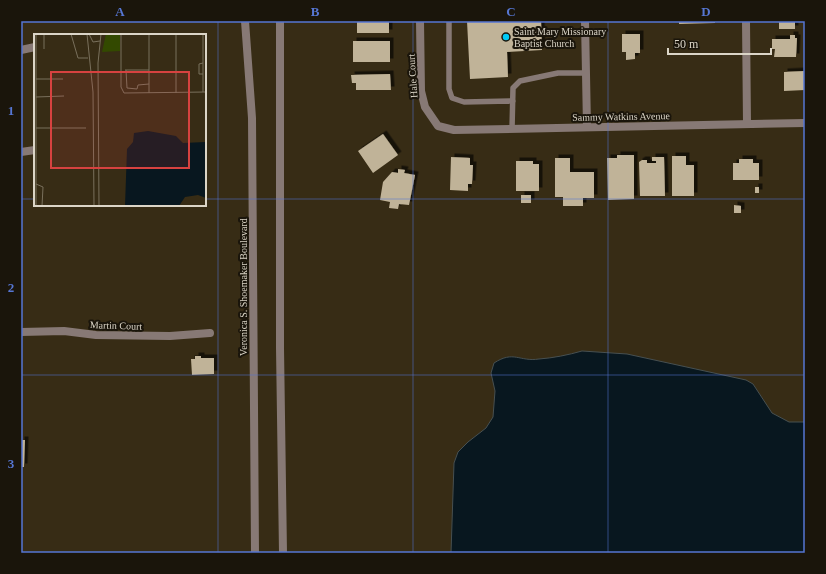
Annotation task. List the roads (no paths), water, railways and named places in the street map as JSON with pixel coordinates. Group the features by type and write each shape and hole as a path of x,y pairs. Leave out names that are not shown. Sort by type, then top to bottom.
{"street":[{"name":"Veronica S. Shoemaker Boulevard","path":"245,21 252,118 255,553"},
{"path":"280,21 280,348 283,553"},
{"name":"Hale Court","path":"420,21 421,90 424,107 438,126"},
{"path":"585,21 587,127"},
{"path":"746,21 748,124"},
{"path":"21,50 34,48"},
{"name":"Sammy Watkins Avenue","path":"438,126 454,130 805,123"},
{"path":"21,152 34,150"},
{"name":"Martin Court","path":"21,332 64,331 96,335 170,336 210,333"}],"lane":[{"path":"449,21 449,89 452,98 464,102 513,100"},
{"path":"512,129 513,88 520,81 558,72 586,73"}],"water":[{"path":"582,351 627,354 746,380 753,384 772,413 789,422 805,422 805,553 451,553 454,463 458,452 486,428 493,417 495,391 491,373 494,363 507,357 532,360 550,358"}],"place":[{"name":"Saint Mary Missionary Baptist Church","path":"506,37"}]}
